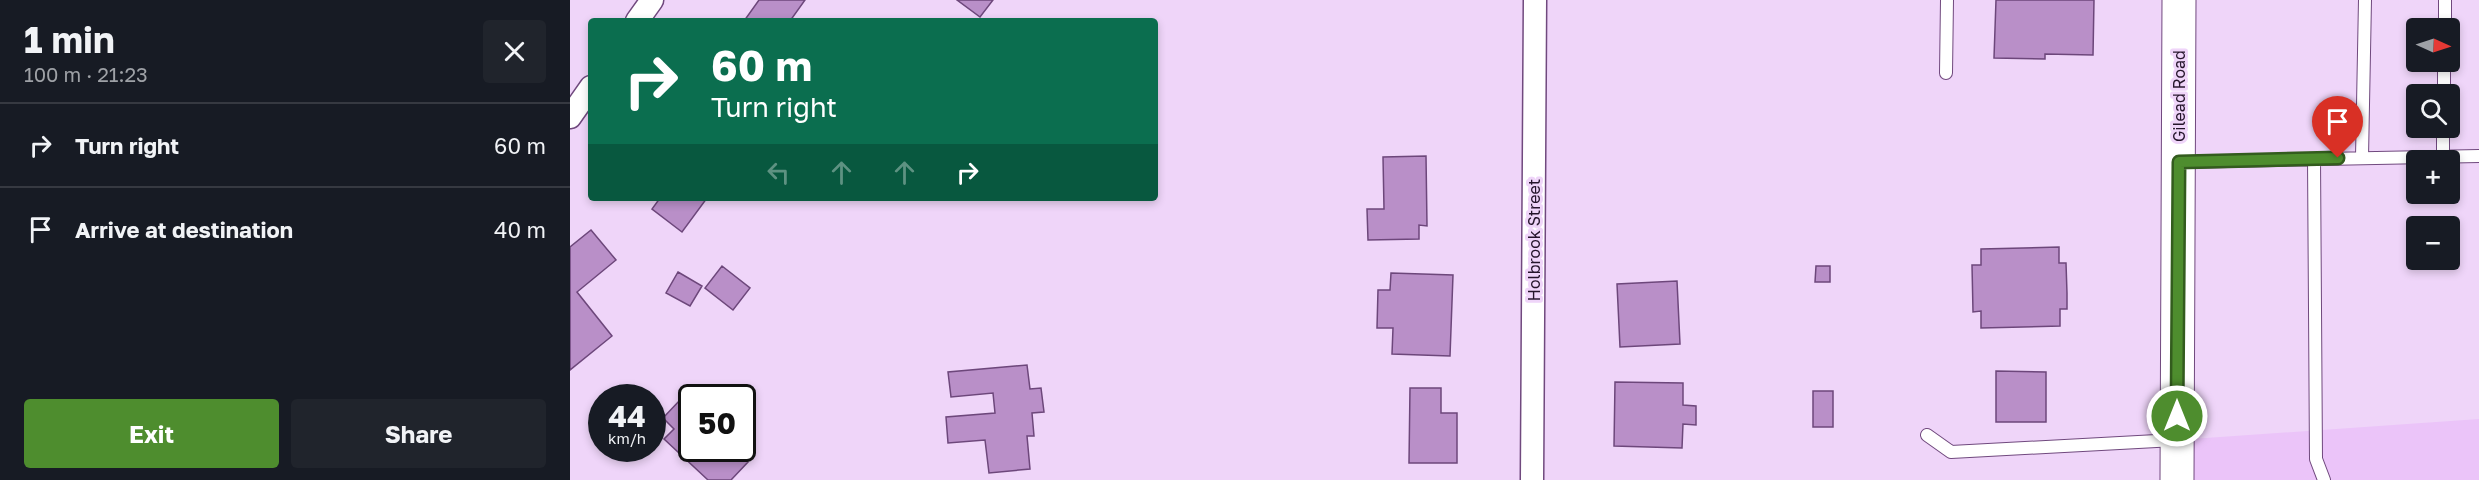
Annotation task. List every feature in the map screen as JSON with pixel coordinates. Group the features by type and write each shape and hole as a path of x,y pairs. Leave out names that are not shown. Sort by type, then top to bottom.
{"main road":[{"name":"Gilead Road","path":"2177,480 2179,0"}],"street":[{"path":"639,18 652,0"},
{"name":"Holbrook Street","path":"1532,480 1535,0"},
{"path":"570,117 588,91"}],"lane":[{"path":"1946,73 1947,0"},
{"path":"2362,157 2365,0"},
{"path":"2445,0 2445,18"},
{"path":"2460,155 2479,156"},
{"path":"2179,162 2406,156"},
{"path":"2314,159 2316,459 2324,480"},
{"path":"1928,435 1951,452 2177,440"}],"shaded area":[{"path":"2479,419 2479,480 2177,480 2177,440"}],"building":[{"path":"759,0 805,0 792,18 746,18"},
{"path":"957,0 993,0 980,17"},
{"path":"1996,0 2094,0 2093,55 2045,54 2045,59 1994,58"},
{"path":"1426,156 1427,226 1419,225 1419,239 1368,240 1367,209 1384,209 1383,157"},
{"path":"658,201 705,201 682,232 652,209"},
{"path":"591,230 616,260 577,292 612,336 570,370 570,247"},
{"path":"2059,247 2059,263 2066,263 2067,293 2067,309 2060,309 2060,326 1981,328 1981,311 1973,312 1972,265 1981,265 1981,249"},
{"path":"722,266 750,288 733,310 705,288"},
{"path":"1816,266 1830,266 1830,282 1815,282"},
{"path":"678,272 702,286 690,306 666,293"},
{"path":"1391,273 1453,275 1450,356 1392,354 1393,328 1377,328 1378,290 1390,290"},
{"path":"1677,281 1680,344 1620,347 1617,284"},
{"path":"1027,365 1030,389 1041,388 1044,412 1032,413 1034,436 1027,436 1030,469 989,473 985,440 948,443 946,417 995,413 993,393 951,397 948,372"},
{"path":"1996,371 2046,372 2046,422 1996,422"},
{"path":"1615,382 1683,383 1683,405 1696,406 1696,425 1683,424 1682,448 1614,446"},
{"path":"1410,388 1441,388 1441,413 1457,413 1457,463 1409,463"},
{"path":"1813,391 1833,391 1833,427 1813,427"},
{"path":"678,402 678,452 666,441 666,437 674,429 666,421 666,415"},
{"path":"689,462 748,462 731,480 708,480"}],"route":[{"path":"2177,416 2179,162 2338,158"}]}
